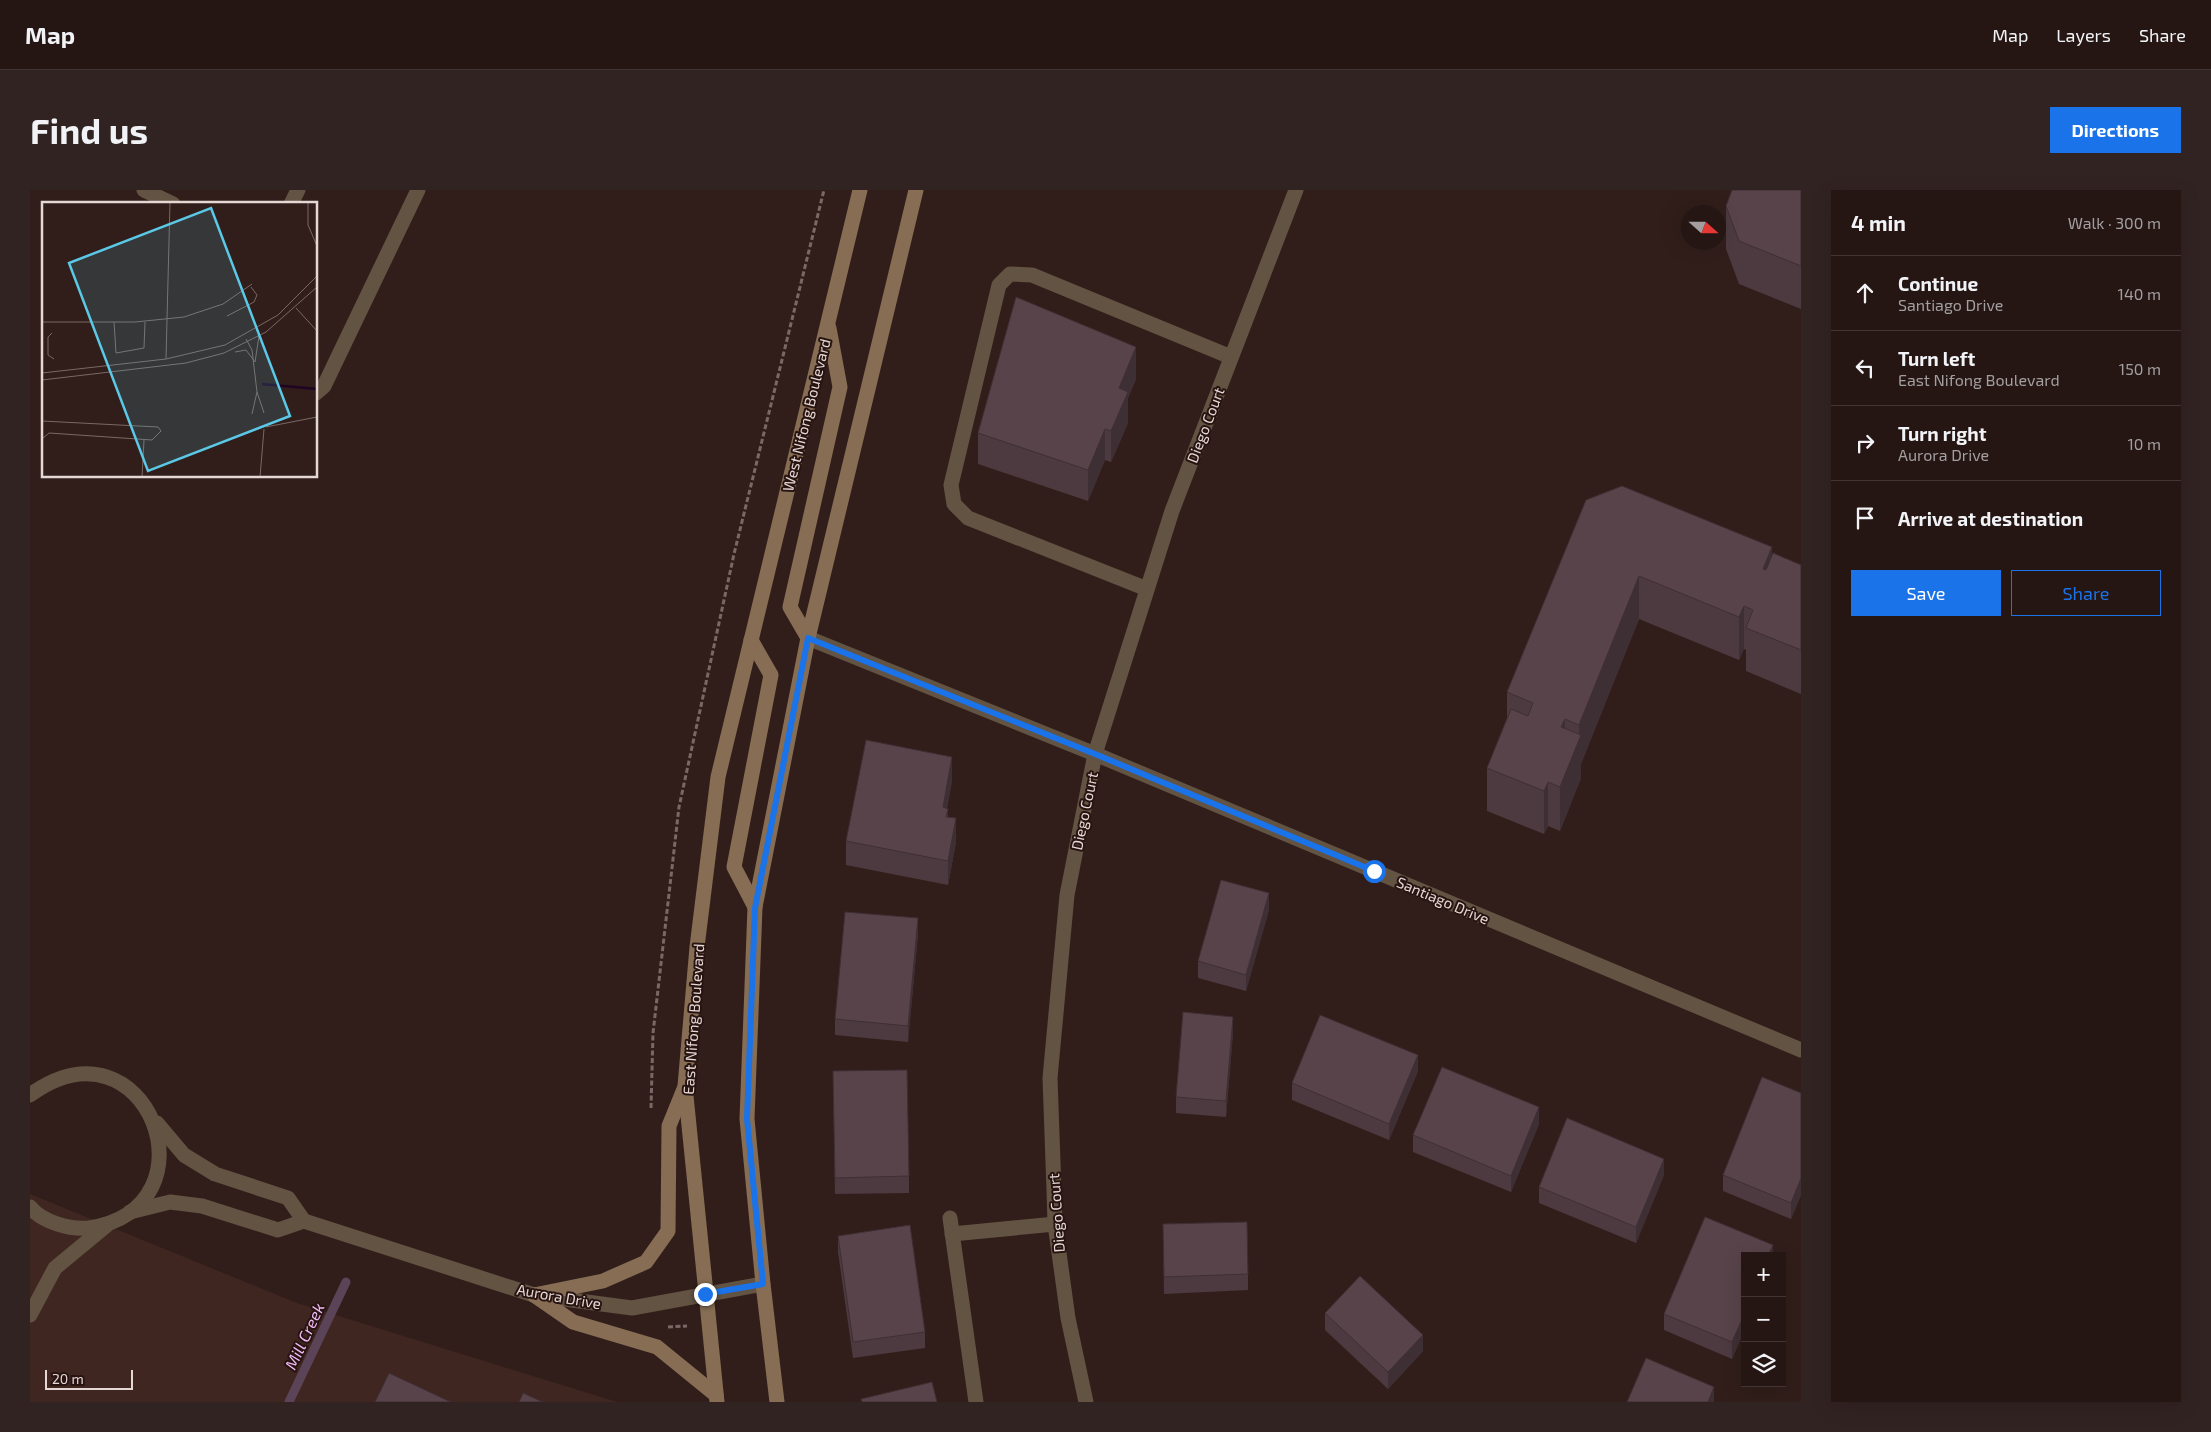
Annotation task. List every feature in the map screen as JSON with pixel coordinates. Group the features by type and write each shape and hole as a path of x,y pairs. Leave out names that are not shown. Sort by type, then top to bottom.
{"main road":[{"name":"West Nifong Boulevard","path":"750,640 860,190"},
{"path":"778,1402 763,1284 747,1119 755,908 808,638 916,190"},
{"path":"808,638 790,607 840,387 828,322"},
{"path":"750,640 771,675 734,867 755,908"},
{"name":"East Nifong Boulevard","path":"717,1399 685,1086 697,947 718,777 750,640"},
{"path":"534,1295 603,1281 646,1262 652,1254 668,1231 669,1126 685,1086"},
{"path":"534,1295 574,1322 657,1347 717,1399"}],"street":[{"path":"144,190 170,202"},
{"path":"292,202 298,190"},
{"path":"318,391 324,386 418,190"},
{"name":"Diego Court","path":"1086,1402 1068,1318 1055,1224 1050,1078 1067,895 1095,754 1172,511 1296,190"},
{"path":"1147,589 968,518 954,504 951,485 999,285 1010,274 1032,276 1231,357"},
{"name":"Santiago Drive","path":"808,638 1095,754 1801,1050"},
{"path":"30,1095 48,1082 71,1075 96,1075 120,1083 139,1097 153,1118 184,1155 215,1174 288,1198 304,1221 278,1230 202,1206 170,1202 130,1212 107,1225 55,1268 30,1316"},
{"path":"130,1212 148,1193 159,1168 160,1142 153,1118"},
{"path":"30,1207 55,1224 81,1229 107,1225"},
{"path":"950,1218 976,1402"},
{"name":"Aurora Drive","path":"304,1221 534,1295 632,1308 763,1284"},
{"path":"952,1234 1055,1224"}],"shaded area":[{"path":"30,1194 297,1303 617,1402 30,1402"}],"building":[{"path":"1732,190 1801,190 1801,266 1739,241 1726,206"},
{"path":"1016,297 1136,347 1119,388 1128,392 1111,431 1105,429 1088,470 978,433"},
{"path":"1622,486 1772,547 1763,569 1766,570 1773,553 1801,565 1801,650 1746,628 1753,610 1744,606 1739,617 1639,576 1579,725 1565,719 1561,727 1581,735 1560,787 1548,782 1544,791 1487,768 1511,709 1528,716 1533,703 1507,692 1586,500"},
{"path":"866,740 952,757 943,807 948,809 946,817 956,818 948,861 846,841"},
{"path":"1221,880 1269,893 1246,975 1198,961"},
{"path":"845,912 918,918 908,1026 835,1019"},
{"path":"1183,1012 1233,1017 1226,1101 1176,1097"},
{"path":"1320,1015 1418,1055 1389,1124 1292,1083"},
{"path":"1442,1067 1539,1107 1511,1176 1413,1135"},
{"path":"907,1070 909,1176 835,1178 833,1071"},
{"path":"1762,1077 1801,1093 1801,1178 1791,1203 1723,1175"},
{"path":"1567,1118 1664,1159 1636,1227 1539,1187"},
{"path":"1705,1217 1773,1245 1770,1252 1741,1252 1741,1322 1732,1342 1664,1314"},
{"path":"1247,1222 1248,1274 1164,1277 1163,1224"},
{"path":"910,1225 925,1332 853,1342 838,1236"},
{"path":"1360,1276 1423,1335 1388,1372 1325,1313"},
{"path":"1646,1358 1714,1387 1708,1402 1627,1402"},
{"path":"389,1373 451,1402 375,1402"},
{"path":"932,1382 937,1402 862,1402 861,1399"},
{"path":"523,1393 543,1402 519,1402"}],"waterway":[{"name":"Mill Creek","path":"289,1402 346,1282"}],"route":[{"path":"705,1294 763,1284 747,1119 755,908 808,638 1095,754 1374,871"}]}
